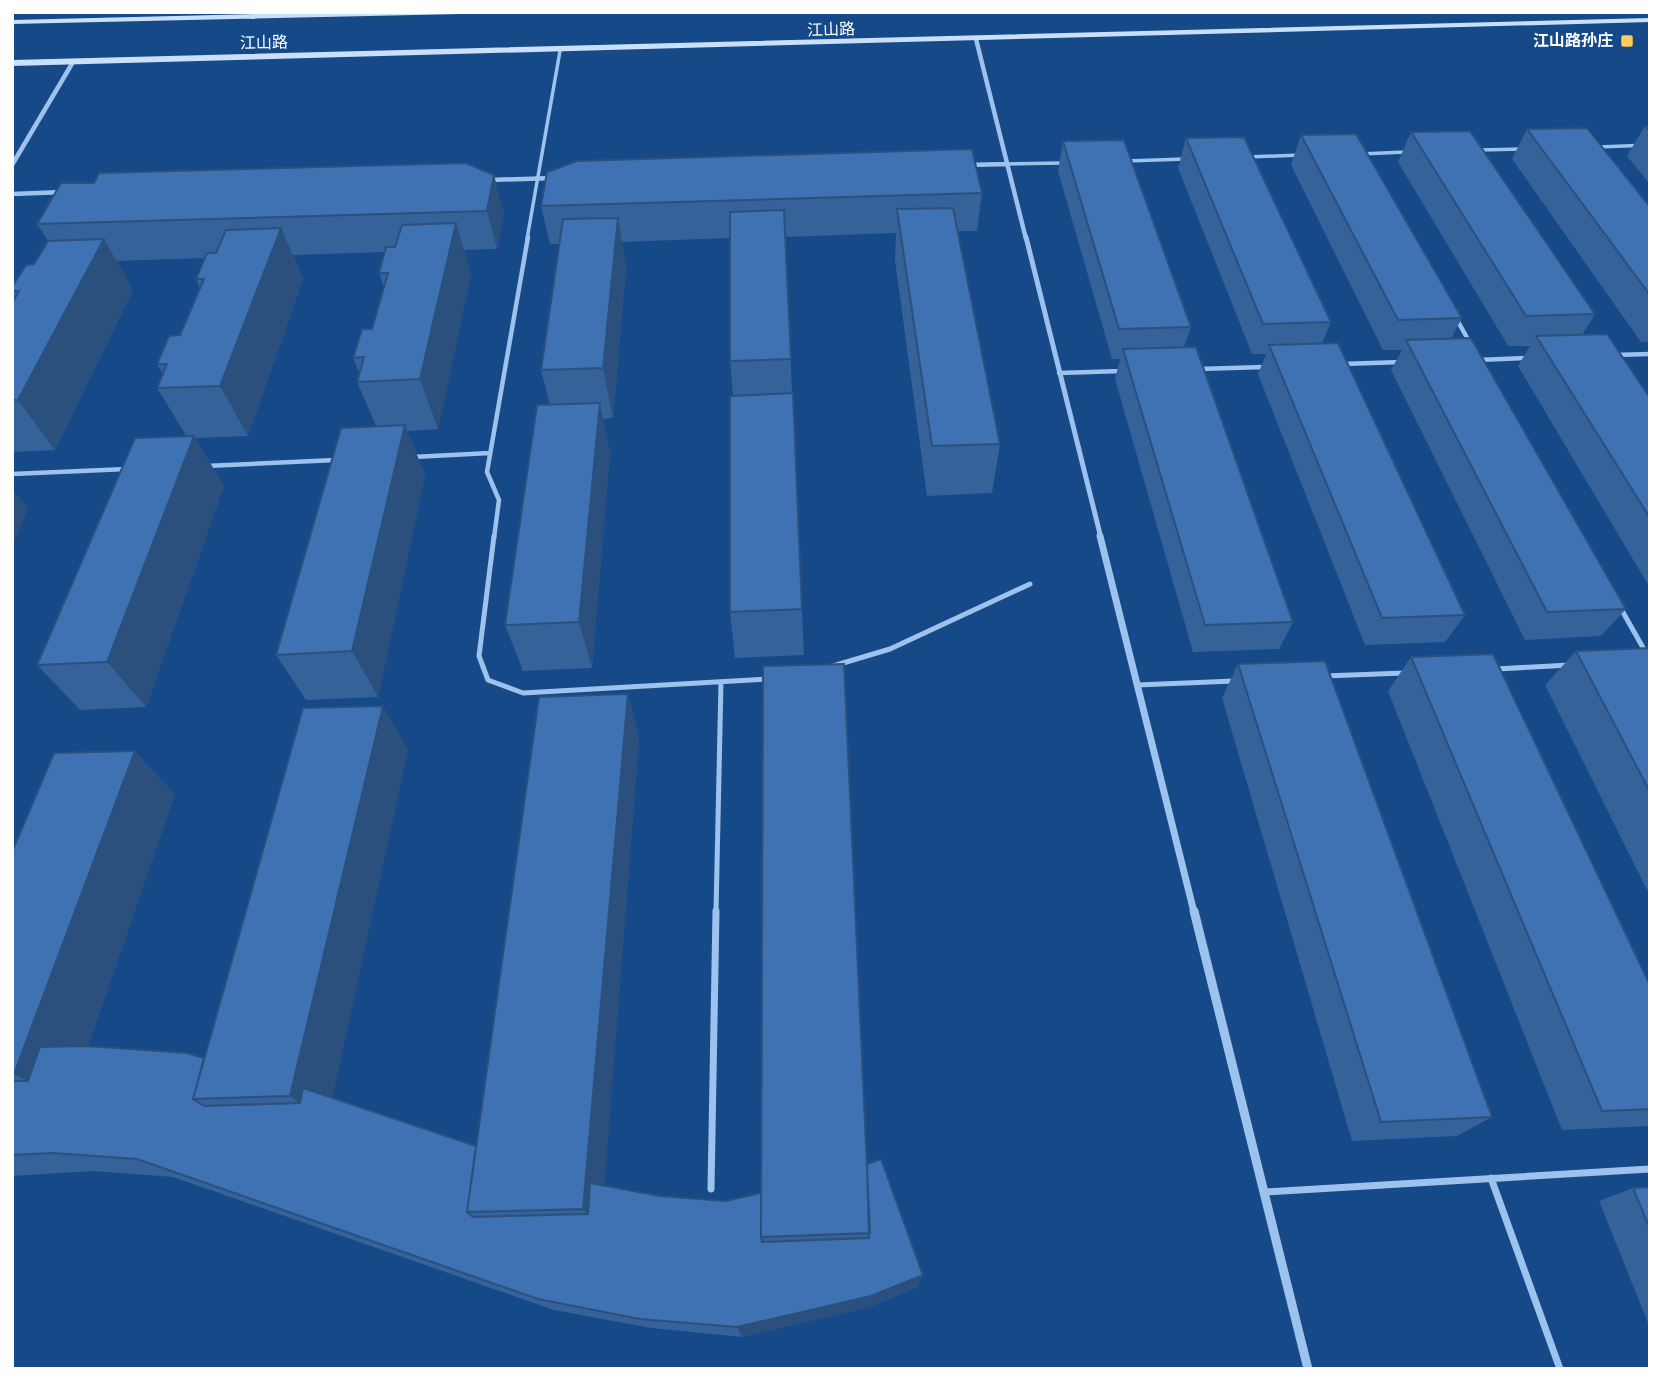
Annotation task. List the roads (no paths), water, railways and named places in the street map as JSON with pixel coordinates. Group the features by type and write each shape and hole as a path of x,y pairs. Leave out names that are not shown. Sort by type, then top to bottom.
{"main road":[{"name":"江山路","path":"12,22 461,12"},
{"name":"江山路","path":"12,63 560,51 1650,20"}],"street":[{"path":"976,39 1308,1369"},
{"path":"12,165 73,62"},
{"path":"966,166 1007,164"},
{"path":"483,180 566,177"},
{"path":"12,194 68,192"}],"lane":[{"path":"560,51 487,472 499,500 479,656 488,680 523,694 777,679"},
{"path":"1595,147 1650,145"},
{"path":"1472,150 1527,149"},
{"path":"1350,154 1418,152"},
{"path":"1363,154 1370,166"},
{"path":"1240,157 1308,155"},
{"path":"1117,161 1199,159"},
{"path":"1007,164 1076,162"},
{"path":"1452,311 1486,372"},
{"path":"1611,355 1650,354"},
{"path":"1466,360 1532,358"},
{"path":"1330,364 1412,362"},
{"path":"1195,369 1276,366"},
{"path":"1059,373 1127,371"},
{"path":"408,457 490,453"},
{"path":"203,466 340,460"},
{"path":"12,474 135,469"},
{"path":"828,667 890,649 1030,584"},
{"path":"1616,600 1650,661 1636,663"},
{"path":"1483,669 1580,665"},
{"path":"1317,677 1414,672"},
{"path":"1137,685 1248,680"},
{"path":"711,1188 721,682"},
{"path":"1264,1192 1650,1169"},
{"path":"1491,1178 1560,1369"}],"place":[{"name":"江山路孙庄","path":"1627,41"}]}
